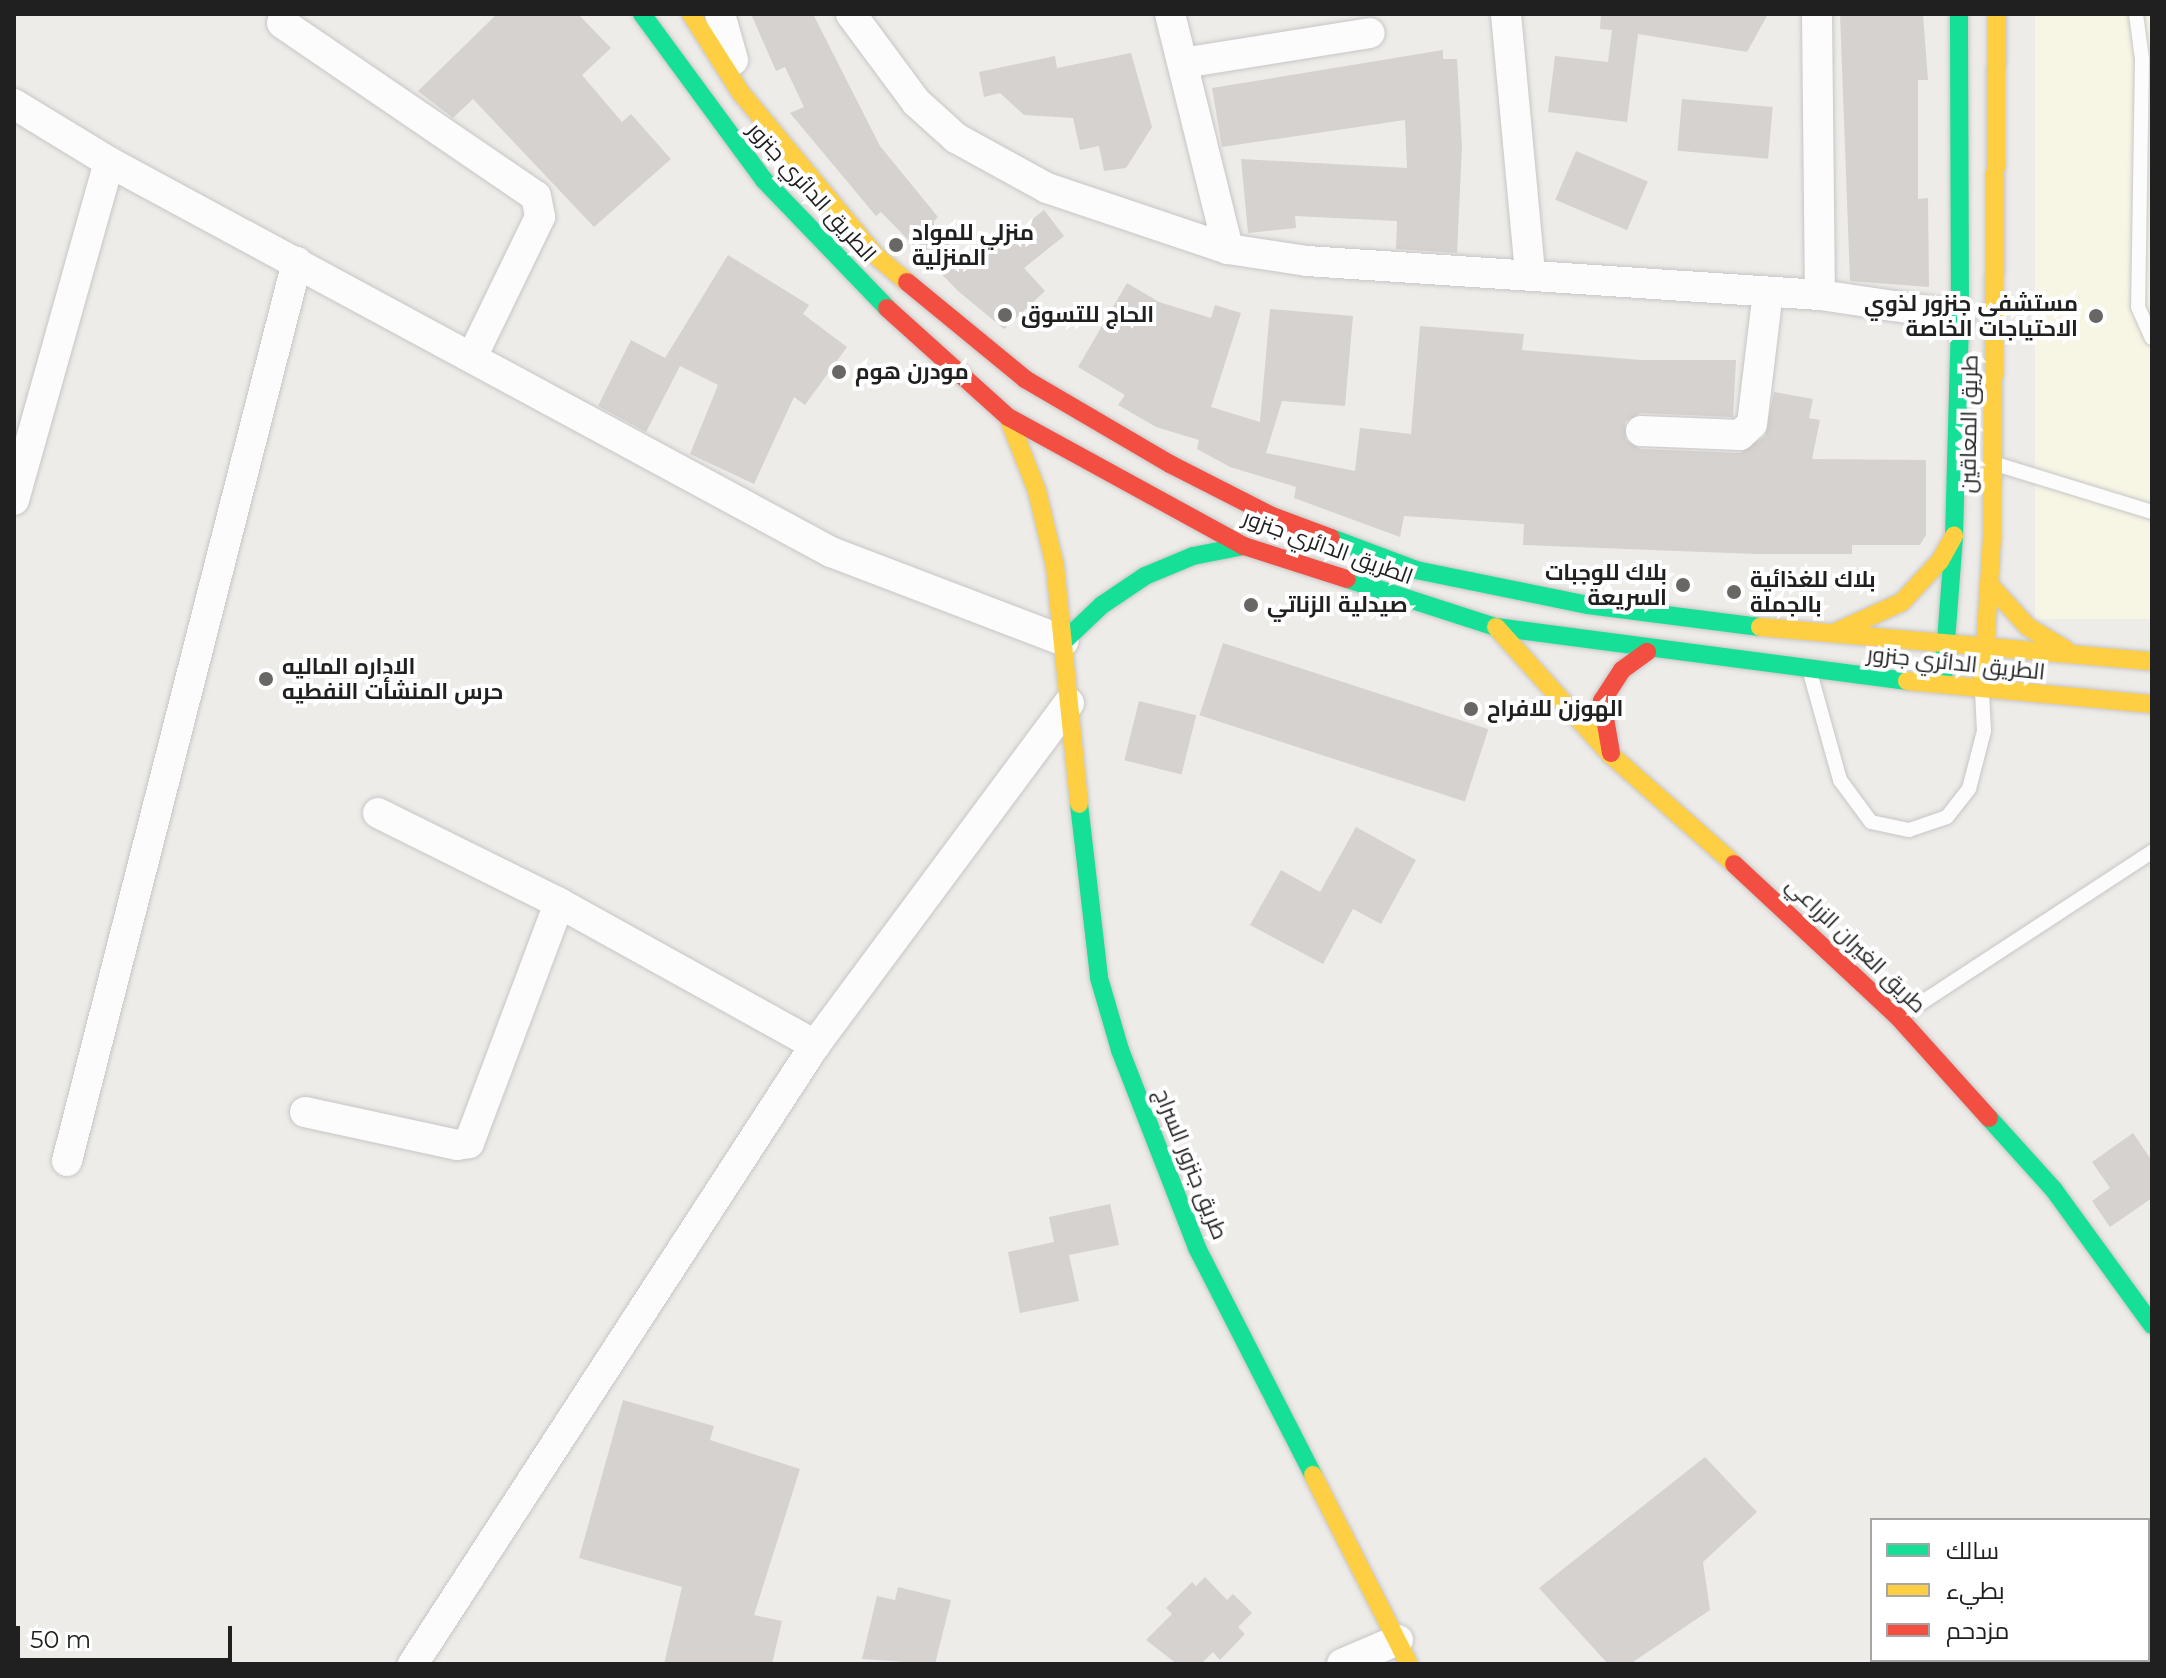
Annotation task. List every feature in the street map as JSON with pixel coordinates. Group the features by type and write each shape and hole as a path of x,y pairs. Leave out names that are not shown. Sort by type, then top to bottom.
{"street":[{"name":"الطريق الدائري جنزور","path":"642,14 764,180 847,271 1008,417 1244,546 1326,577 1496,627 1647,652 1943,687 2152,704"},
{"name":"الطريق الدائري جنزور","path":"691,14 741,93 875,255 1025,379 1170,464 1272,516 1416,570 1526,595 1825,635 1985,645 2152,661"},
{"path":"720,14 741,93"},
{"path":"851,14 916,102 956,138 1047,188 1228,249 1307,261 1820,295 1960,316"},
{"path":"1170,14 1228,249"},
{"path":"1506,14 1530,275"},
{"path":"1817,14 1820,295"},
{"name":"طريق المعاقين","path":"1943,687 1954,536 1960,316 1959,14"},
{"name":"طريق المعاقين","path":"1982,690 1992,462 1997,14"},
{"path":"282,23 536,196 540,217 473,355"},
{"path":"1183,63 1370,33"},
{"path":"14,104 109,162 473,355 831,552 1064,641 1102,605 1145,576 1193,556 1244,546"},
{"path":"14,500 109,162"},
{"path":"67,1161 297,262"},
{"path":"1641,431 1740,435 1752,424 1768,292"},
{"name":"طريق جنزور السراج","path":"1008,417 1048,530 1064,641 1097,964 1120,1050 1197,1248 1403,1652"},
{"path":"1825,635 1878,617 1902,602 1940,561 1954,536"},
{"path":"1989,584 2028,627 2079,654"},
{"name":"طريق الغيران الزراعي","path":"1496,627 1611,755 1817,937 1898,1017 2054,1190 2152,1325"},
{"path":"1611,755 1602,701 1616,677 1647,652"},
{"path":"414,1664 815,1045 1069,703"},
{"path":"378,813 559,903 815,1045"},
{"path":"305,1112 457,1145 469,1143 559,903"},
{"path":"1342,1664 1403,1652"}],"lane":[{"path":"2136,14 2142,59 2138,307 2152,338"},
{"path":"1992,462 2152,512"},
{"path":"1810,671 1840,780 1871,822 1909,830 1947,817 1969,789 1984,731 1982,690"},
{"path":"1898,1017 2152,852"}],"shaded area":[{"name":"مستشفي جنزور لذوي الاحتياجات الخاصة","path":"2035,14 2152,14 2152,619 2035,619"}],"building":[{"path":"497,14 578,14 611,48 582,75 622,122 631,114 671,159 594,227 473,99 453,118 418,91"},
{"path":"751,14 813,14 880,146 938,217 933,222 973,266 1044,210 1064,236 1024,268 1045,291 1004,329 958,291 881,212 876,216 790,113 804,107 785,67 776,71"},
{"path":"1601,14 1768,14 1747,52 1638,34 1627,122 1548,112 1555,56 1608,62 1612,30 1600,29"},
{"path":"1840,14 1923,14 1928,80 1918,80 1918,199 1928,198 1929,287 1850,281"},
{"path":"1443,50 1443,59 1457,59 1462,147 1457,253 1396,249 1397,221 1295,216 1296,228 1248,233 1241,159 1407,168 1405,120 1222,147 1212,88"},
{"path":"1131,53 1152,127 1126,168 1104,171 1099,146 1080,150 1073,118 1024,115 1000,93 984,97 979,72 1055,56 1057,68"},
{"path":"1682,99 1773,107 1768,159 1677,151"},
{"path":"1576,151 1648,181 1627,230 1555,200"},
{"path":"728,255 809,305 803,314 847,347 805,405 794,397 754,484 690,454 718,385 680,366 646,432 598,406 631,340 665,358"},
{"path":"1127,283 1159,302 1211,318 1215,305 1241,313 1211,407 1260,422 1270,309 1353,316 1345,406 1282,401 1266,453 1355,471 1360,428 1411,434 1420,326 1524,334 1522,350 1641,360 1736,360 1733,417 1641,413 1625,422 1626,440 1640,449 1740,453 1765,436 1774,392 1813,399 1809,418 1820,420 1812,459 1926,460 1926,535 1920,545 1852,545 1852,554 1755,554 1523,545 1524,524 1404,516 1400,537 1294,498 1296,487 1230,467 1197,449 1199,440 1156,427 1118,405 1125,395 1078,367"},
{"path":"1223,643 1488,729 1465,801 1200,715"},
{"path":"1139,701 1196,715 1181,774 1124,760"},
{"path":"1356,827 1416,860 1381,924 1353,909 1323,964 1250,925 1281,870 1320,892"},
{"path":"2133,1133 2152,1161 2152,1198 2110,1227 2092,1201 2110,1188 2092,1162"},
{"path":"1110,1204 1119,1245 1069,1255 1079,1301 1020,1313 1008,1252 1054,1242 1049,1217"},
{"path":"623,1400 714,1426 710,1440 800,1469 754,1615 782,1621 772,1664 664,1664 682,1587 579,1558"},
{"path":"1705,1457 1757,1512 1703,1562 1710,1610 1630,1664 1608,1664 1539,1588"},
{"path":"1205,1577 1227,1600 1233,1594 1252,1613 1238,1627 1245,1634 1220,1660 1213,1652 1201,1664 1177,1664 1146,1640 1172,1614 1166,1608 1192,1582 1196,1586"},
{"path":"898,1587 951,1600 935,1664 862,1659 877,1596 895,1600"}],"traffic: fast":[{"path":"642,14 764,180 887,308"},
{"path":"1943,680 1954,536 1960,316 1959,14"},
{"path":"1331,538 1416,570 1588,605 1760,627"},
{"path":"1064,641 1102,605 1145,576 1193,556 1244,546"},
{"path":"1347,579 1496,627 1907,681"},
{"path":"1079,804 1099,978 1120,1050 1197,1248 1313,1475"},
{"path":"1989,1118 2054,1190 2152,1325"}],"traffic: slow":[{"path":"691,14 741,93 875,255 907,282"},
{"path":"1983,681 1992,536 1997,14"},
{"path":"1008,417 1037,491 1055,566 1079,804"},
{"path":"1836,632 1902,602 1940,561 1954,536"},
{"path":"1989,584 2028,627 2065,649"},
{"path":"1496,627 1611,755 1734,864"},
{"path":"1760,627 2152,661"},
{"path":"1907,681 2152,704"},
{"path":"1313,1475 1409,1664"}],"traffic: jam":[{"path":"907,282 1025,379 1170,464 1272,516 1331,538"},
{"path":"887,308 1008,417 1244,546 1347,579"},
{"path":"1611,753 1602,701 1622,670 1647,652"},
{"path":"1734,864 1898,1017 1989,1118"}],"place":[{"name":"منزلي للمواد المنزلية","path":"896,245"},
{"name":"الحاج للتسوق","path":"1005,315"},
{"name":"مستشفي جنزور لذوي الاحتياجات الخاصة","path":"2096,316"},
{"name":"مودرن هوم","path":"839,372"},
{"name":"بلاك للوجبات السريعة","path":"1683,585"},
{"name":"بلاك للغذائية بالجملة","path":"1734,592"},
{"name":"صيدلية الزناتي","path":"1251,605"},
{"name":"الاداره الماليه حرس المنشأت النفطيه","path":"266,679"},
{"name":"الهوزن للافراح","path":"1471,709"}]}
